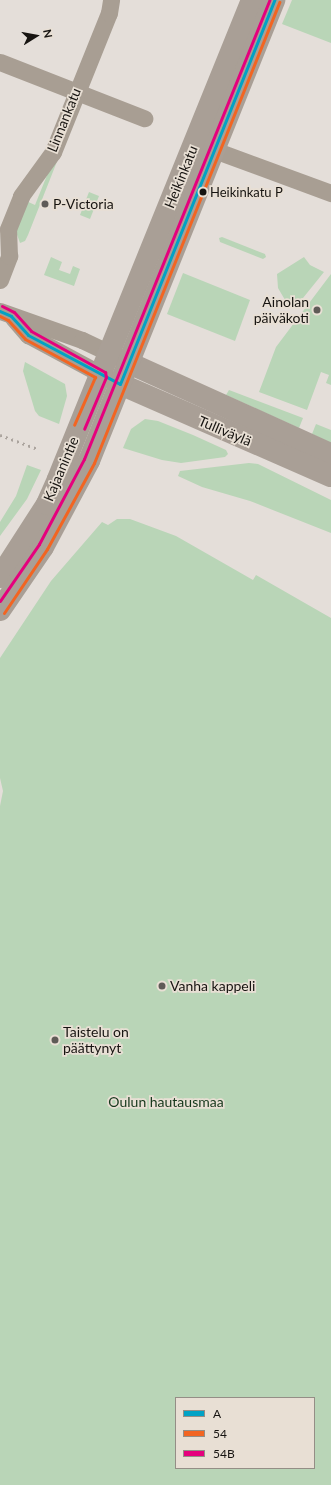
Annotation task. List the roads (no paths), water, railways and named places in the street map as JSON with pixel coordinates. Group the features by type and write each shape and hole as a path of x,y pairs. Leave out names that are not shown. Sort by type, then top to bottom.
{"main road":[{"name":"Heikinkatu","path":"110,353 252,0"},
{"name":"Heikinkatu","path":"129,362 274,0"},
{"name":"Kajaanintie","path":"0,577 47,504 110,353"},
{"name":"Kajaanintie","path":"0,610 44,547 70,500 129,362"},
{"name":"Tulliväylä","path":"129,362 331,454"},
{"name":"Tulliväylä","path":"120,384 331,476"}],"street":[{"name":"Linnankatu","path":"0,280 9,256 8,229 21,196 53,152 76,91 109,13 111,0"},
{"path":"0,62 144,118"},
{"path":"214,150 331,193"},
{"path":"6,314 82,340 129,362"},
{"path":"6,314 28,335 120,384"}],"railway":[{"path":"0,435 38,449"}],"place":[{"name":"Heikinkatu P","path":"203,192"},
{"name":"P-Victoria","path":"45,204"},
{"name":"Ainolan päiväkoti","path":"317,310"},
{"name":"Vanha kappeli","path":"162,986"},
{"name":"Taistelu on päättynyt","path":"55,1040"}],"park label":[{"name":"Oulun hautausmaa","path":"166,1102"}]}
